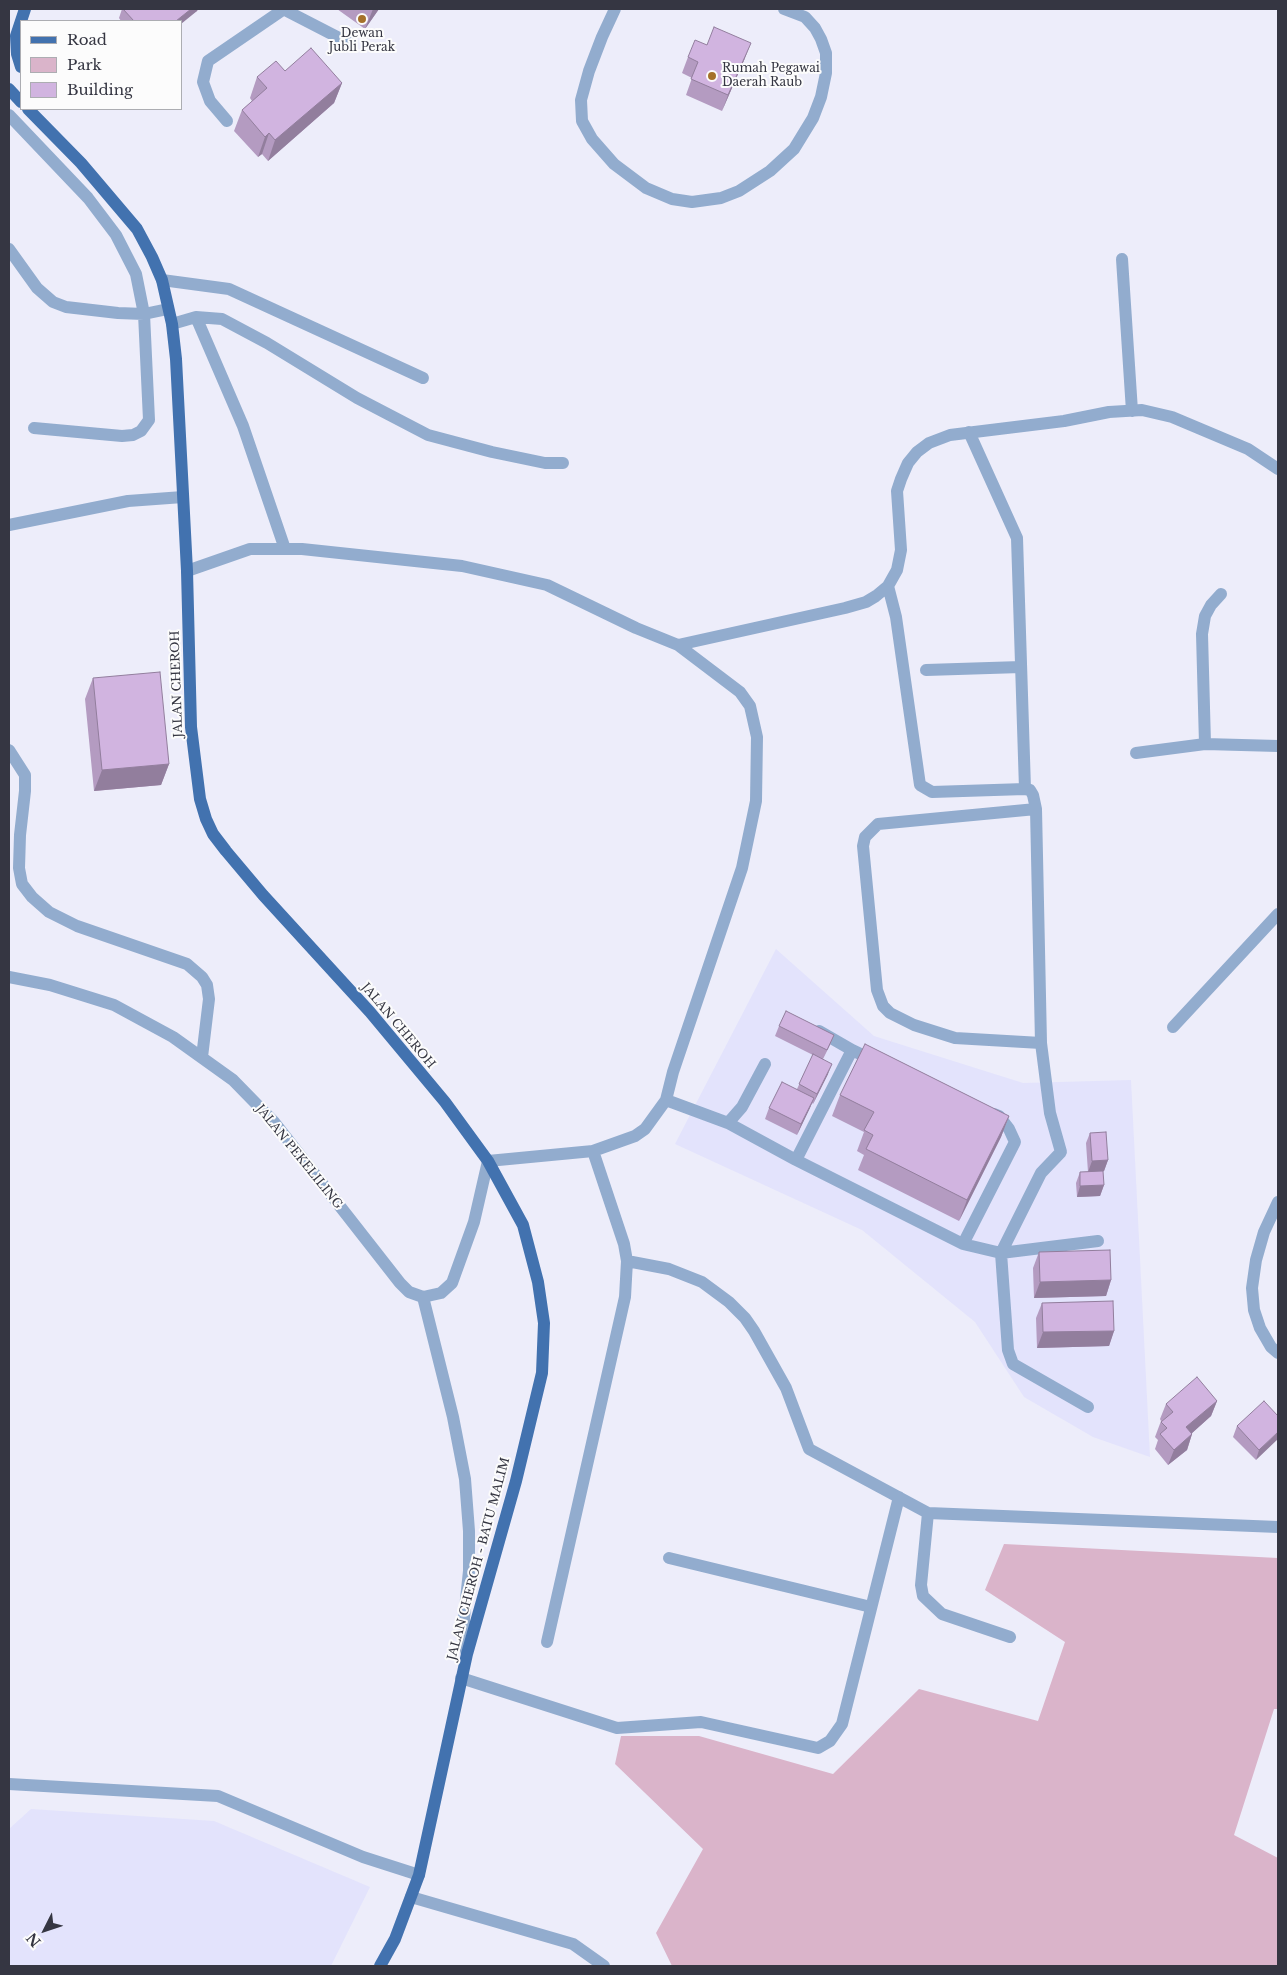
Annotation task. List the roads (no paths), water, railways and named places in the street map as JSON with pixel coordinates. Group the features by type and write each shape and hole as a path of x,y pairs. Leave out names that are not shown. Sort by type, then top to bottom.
{"main road":[{"path":"20,24 16,36 17,54 20,64"},
{"path":"9,88 20,101"},
{"path":"29,110 58,141"},
{"path":"41,110 58,141"},
{"name":"JALAN CHEROH","path":"58,141 81,163 137,228 162,280 172,324 176,359 179,451 187,571 191,728 200,798 206,819 226,851 293,929 370,1012 445,1102 488,1160"},
{"name":"JALAN CHEROH - BATU MALIM","path":"380,1966 395,1939 419,1875 461,1678 516,1481 542,1373 544,1323 538,1282 523,1225 488,1160"}],"street":[{"path":"227,121 210,101 203,82 208,61 283,9 349,43"},
{"path":"615,9 589,71 581,100 582,121 592,139 614,164 646,188 672,199 692,202 721,198 739,191 770,171 794,149 812,118 821,97 826,73 826,52 822,39 805,17 784,9"},
{"path":"9,115 88,198 116,235 136,274 144,314 149,420 141,431 133,435 122,436 34,428"},
{"path":"9,249 37,288 53,302 66,307 144,314 168,309"},
{"path":"1122,259 1132,411"},
{"path":"162,280 230,289 423,378"},
{"path":"196,317 243,426 285,549"},
{"path":"172,324 196,317 222,319 267,343 357,398 428,435 492,452 545,463 562,463"},
{"path":"678,646 846,608 866,602 876,596 888,586 897,570 901,550 897,491 908,463 917,452 929,443 950,435 1064,421 1109,412 1142,410 1172,417 1248,449 1278,469"},
{"path":"969,432 1017,538 1025,789"},
{"path":"9,525 128,501 183,497"},
{"path":"187,571 250,549 302,549 462,566 547,585 678,646 740,692 750,706 757,737 756,801 742,868 673,1072 666,1100 645,1129 635,1136 593,1151 488,1160 474,1222 452,1283 442,1293 423,1297 453,1417 465,1480 469,1531 464,1618 467,1654"},
{"path":"888,586 896,617 920,785 932,792 1025,789 1030,790 1033,795 1036,809 1041,1043 1050,1113 1061,1152 1041,1172 1001,1253 1008,1350 1013,1364 1088,1407"},
{"path":"1205,744 1202,634 1205,616 1211,605 1221,594"},
{"path":"926,670 1021,667"},
{"path":"1136,753 1205,744 1278,746"},
{"path":"9,750 25,775 26,791 20,835 19,868 22,884 32,897 49,912 76,926 186,964 202,977 207,986 209,999 202,1058"},
{"path":"1036,809 878,824 865,837 863,846 877,990 883,1006 890,1013 914,1026 955,1038 1041,1043"},
{"path":"1173,1027 1278,914"},
{"name":"JALAN PEKELILING","path":"9,977 50,985 114,1005 173,1037 233,1080 274,1122 400,1283 409,1292 423,1297"},
{"path":"805,1024 852,1050 886,1065"},
{"path":"796,1160 852,1050"},
{"path":"728,1123 742,1107 766,1064"},
{"path":"666,1100 728,1123 796,1160 963,1244 1001,1253 1098,1241"},
{"path":"963,1244 1015,1142 1009,1129 999,1116 981,1108"},
{"path":"547,1642 625,1297 627,1261 624,1244 593,1151"},
{"path":"1278,1202 1264,1232 1256,1260 1252,1288 1254,1310 1260,1328 1271,1347 1278,1354"},
{"path":"627,1261 669,1269 702,1282 729,1302 749,1324 786,1388 809,1449 928,1514 1278,1527"},
{"path":"461,1678 617,1728 701,1722 818,1748 830,1741 842,1724 899,1497"},
{"path":"928,1514 920,1585 923,1596 942,1614 1010,1637"},
{"path":"669,1558 871,1607"},
{"path":"9,1784 218,1796 363,1858 419,1875"},
{"path":"411,1897 573,1944 604,1966"}],"place":[{"name":"Dewan Jubli Perak","path":"362,19"},
{"name":"Rumah Pegawai Daerah Raub","path":"712,76"}]}
